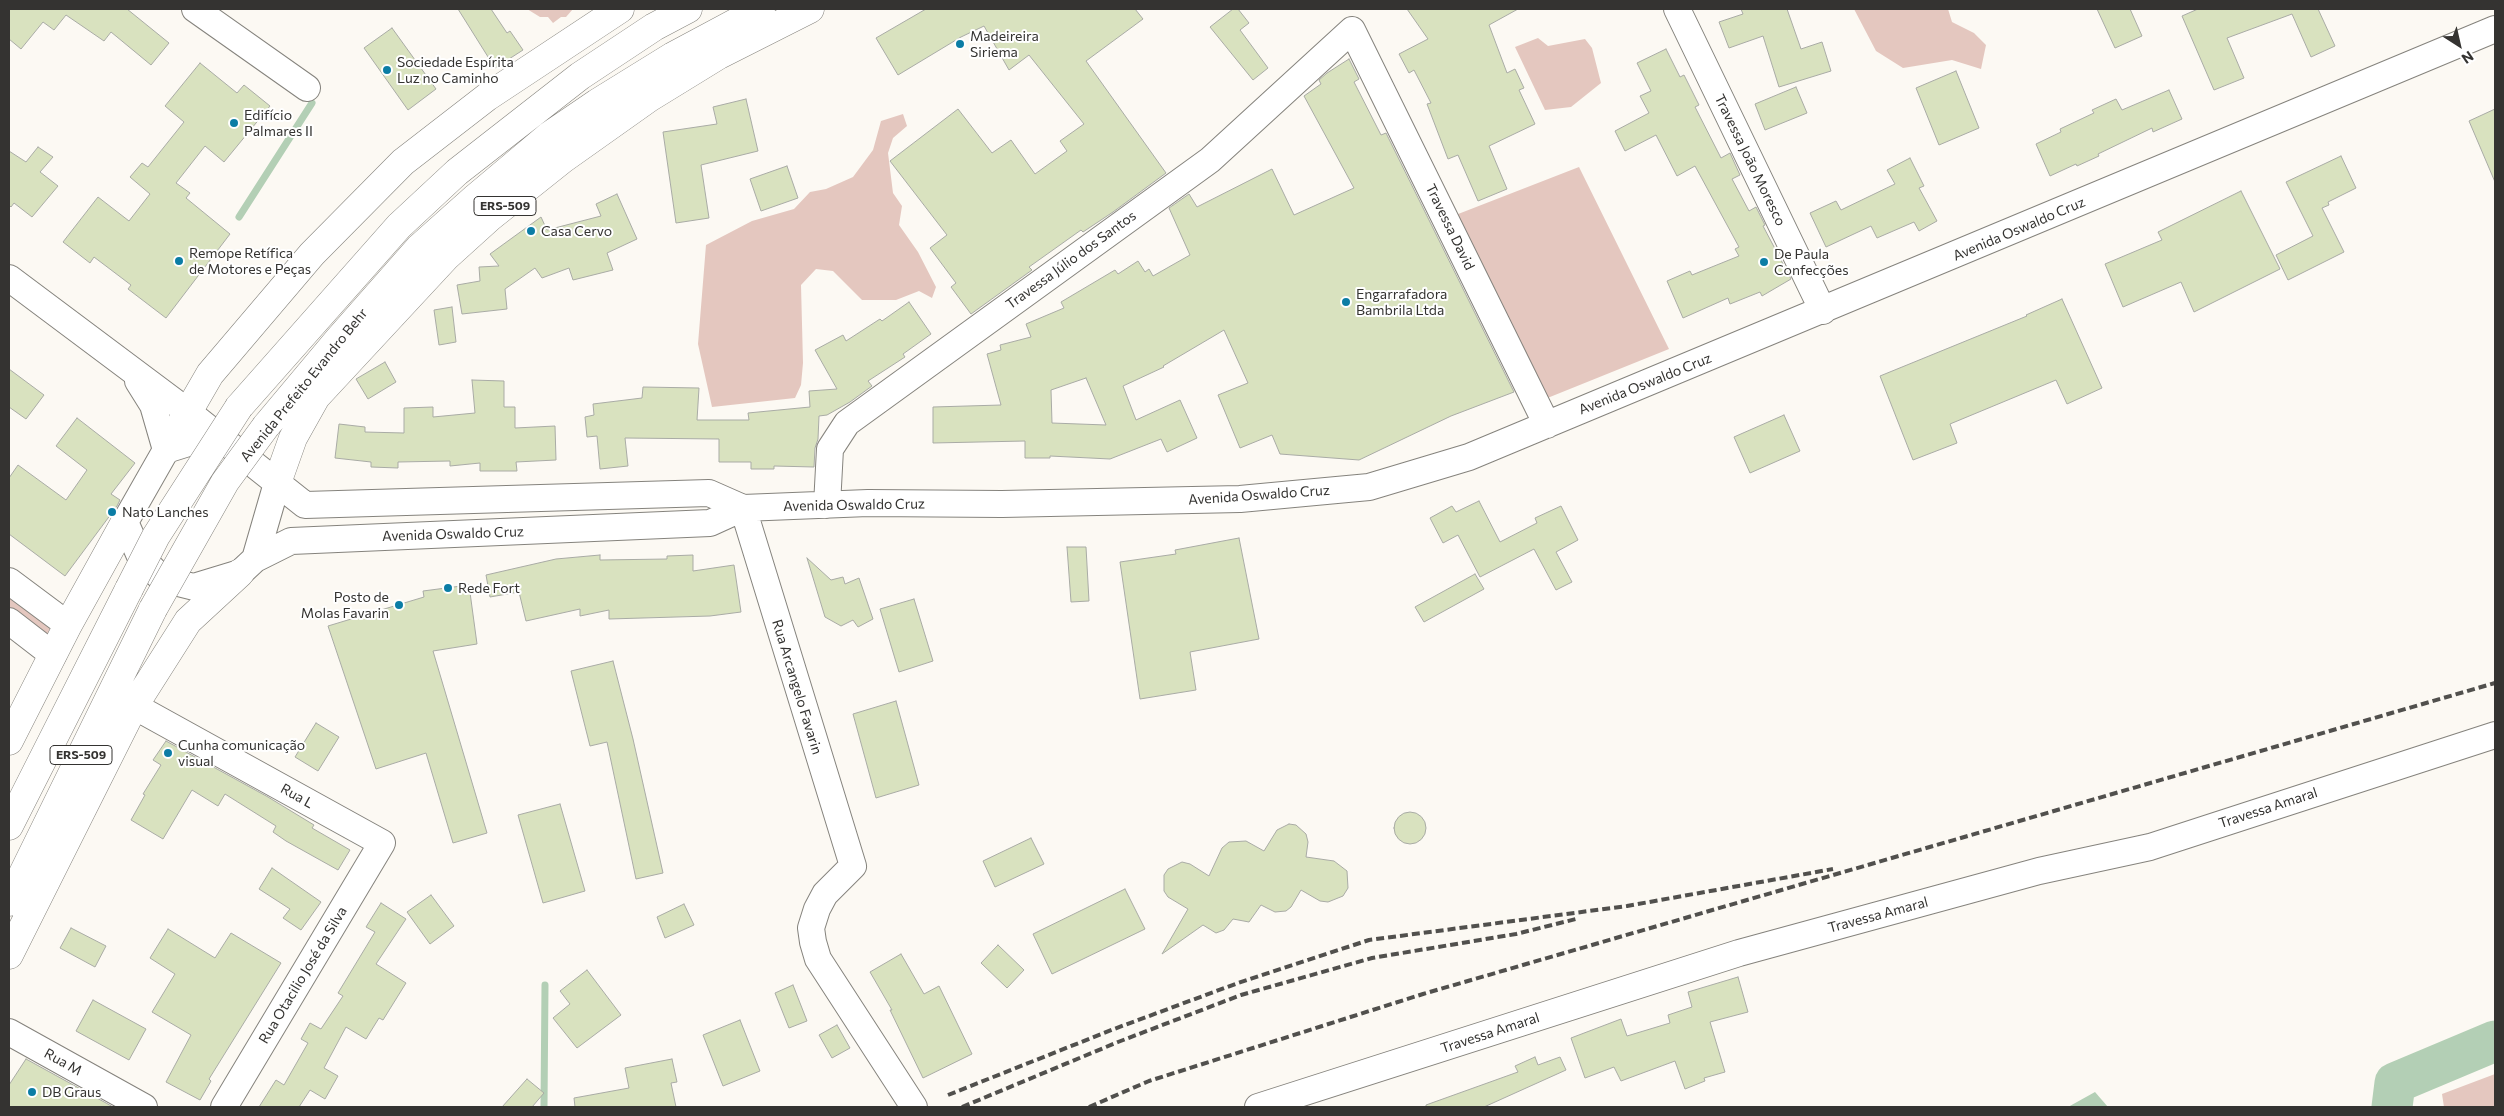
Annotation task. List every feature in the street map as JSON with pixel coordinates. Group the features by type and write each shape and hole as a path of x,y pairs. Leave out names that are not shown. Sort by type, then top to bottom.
{"highway":[{"path":"166,450 210,374 312,254 403,162 487,97 620,9"},
{"name":"ERS-509","path":"9,826 156,536 239,407 399,226 457,172 580,76 654,27 688,9"},
{"name":"Avenida Prefeito Evandro Behr","path":"9,902 153,609 225,482 266,426 338,340 420,248 550,135 596,103 673,56 761,9"},
{"name":"ERS-509","path":"278,483 293,438 316,397 447,256 489,218 563,160 649,98 719,55 810,9"},
{"path":"9,741 68,624 125,522"},
{"name":"ERS-509","path":"9,955 134,706 188,621 248,566"}],"street":[{"path":"195,9 307,88"},
{"name":"Travessa João Moresco","path":"1677,9 1823,311"},
{"name":"Avenida Oswaldo Cruz","path":"248,566 291,541 710,524 743,508 1240,499 1370,487 1469,457 1823,311 2495,29"},
{"name":"Travessa David","path":"1352,30 1547,425"},
{"name":"Travessa Júlio dos Santos","path":"827,505 830,449 847,423 1210,160 1352,30"},
{"path":"12,288 131,369 278,483"},
{"path":"131,369 154,405 166,450"},
{"path":"227,443 201,439 166,450 125,522 140,556 162,578 194,587 248,566"},
{"name":"Avenida Oswaldo Cruz","path":"278,483 305,505 709,493 743,508"},
{"name":"ERS-509","path":"248,566 278,483"},
{"path":"548,498 552,530"},
{"name":"Rua Arcangelo Favarin","path":"743,508 853,866 825,894 817,909 811,928 813,942 818,959 914,1107"},
{"path":"9,581 68,624"},
{"path":"9,621 53,654"},
{"name":"Rua L","path":"134,706 382,843"},
{"name":"Travessa Amaral","path":"1261,1107 1738,953 2039,871 2150,847 2495,735"},
{"name":"Rua Otacilio José da Silva","path":"224,1107 382,843"},
{"name":"Rua M","path":"9,1032 144,1107"}],"shaded area":[{"path":"527,9 573,9 566,17 561,17 553,23 548,17 540,17"},
{"path":"1854,9 1948,9 1952,22 1974,33 1986,45 1981,69 1952,60 1903,68 1876,51"},
{"path":"1538,38 1548,46 1585,39 1592,48 1601,83 1571,107 1545,110 1515,47"},
{"path":"903,114 907,126 893,138 888,153 893,193 902,206 899,225 918,252 936,287 932,298 919,291 896,300 862,300 833,271 816,269 801,285 803,363 801,385 795,398 712,407 698,344 706,245 752,221 794,209 810,192 826,189 853,177 873,150 881,121"},
{"path":"1579,167 1669,349 1545,399 1453,216"},
{"path":"9,595 45,622 53,633 41,634 9,610"},
{"path":"2495,1074 2495,1107 2444,1107 2442,1094"},
{"path":"2095,1092 2108,1107 2068,1107"}],"building":[{"path":"9,9 127,9 169,43 151,65 111,32 104,41 66,15 54,30 43,22 21,49 9,39"},
{"path":"458,9 491,9 507,33 510,31 523,50 495,68"},
{"path":"926,9 1135,9 1143,19 1086,61 1166,173 1113,212 1083,232 1081,230 1029,267 1032,270 971,314 951,287 956,283 930,248 947,235 890,161 958,109 992,153 1011,140 1035,174 1067,151 1060,141 1084,124 1029,55 1009,70 984,26 961,37 898,75 876,38"},
{"path":"1233,9 1238,9 1249,23 1240,30 1268,68 1253,80 1210,27"},
{"path":"1407,9 1518,9 1489,25 1507,73 1515,69 1524,88 1519,90 1535,124 1489,146 1507,189 1478,201 1458,155 1448,159 1427,104 1431,103 1414,70 1409,73 1399,54 1428,39"},
{"path":"1741,9 1787,9 1801,49 1822,42 1831,71 1779,87 1763,36 1729,48 1719,22 1743,14"},
{"path":"2097,9 2130,9 2142,36 2115,48"},
{"path":"2198,9 2318,9 2335,46 2311,57 2292,14 2227,38 2244,78 2214,90 2182,16"},
{"path":"392,28 436,89 408,110 364,48"},
{"path":"1666,49 1680,77 1684,75 1699,105 1695,107 1721,158 1730,153 1740,175 1732,179 1749,211 1756,207 1765,225 1763,226 1791,279 1762,296 1760,292 1730,304 1728,298 1683,318 1667,281 1690,271 1692,275 1739,256 1735,249 1739,247 1695,166 1677,176 1656,135 1625,151 1615,131 1649,113 1640,96 1651,91 1637,63"},
{"name":"Engarrafadora Bambrila Ltda","path":"1349,59 1359,79 1354,82 1381,135 1386,133 1514,392 1451,416 1359,460 1280,454 1272,435 1240,448 1218,395 1248,383 1224,330 1164,367 1123,386 1136,420 1180,400 1197,438 1167,452 1161,439 1110,459 1050,456 1050,458 1025,458 1025,441 933,443 933,407 1001,405 987,354 1001,350 1000,345 1031,337 1026,324 1064,308 1061,302 1115,270 1118,274 1138,261 1145,272 1149,269 1153,276 1190,255 1169,208 1189,194 1197,207 1272,169 1294,215 1354,188 1304,96 1321,84 1319,80","holes":["1086,378 1106,425 1052,423 1051,390"]},
{"path":"200,63 237,93 244,85 270,106 224,162 205,146 176,183 190,193 186,198 230,234 166,318 128,289 131,285 94,257 90,263 63,242 98,197 129,221 150,194 130,177 142,163 148,167 184,122 165,106"},
{"path":"1956,71 1979,128 1939,145 1916,88"},
{"path":"1796,87 1807,113 1765,130 1755,104"},
{"path":"2169,90 2182,119 2153,132 2152,128 2098,154 2099,156 2050,176 2036,144 2061,132 2060,129 2094,113 2092,110 2116,99 2122,110"},
{"path":"746,99 758,151 701,165 709,218 676,223 663,132 717,124 713,107"},
{"path":"2495,109 2495,182 2469,121"},
{"path":"38,147 53,157 40,172 58,186 32,217 14,203 11,207 9,205 9,151 26,162"},
{"path":"2341,156 2356,188 2328,202 2329,205 2322,208 2344,252 2288,280 2276,255 2313,236 2286,182"},
{"path":"1910,158 1924,186 1919,188 1937,221 1919,231 1914,222 1877,238 1871,226 1826,247 1810,213 1836,201 1841,210 1895,184 1887,170"},
{"path":"787,166 798,198 761,211 750,179"},
{"path":"2241,191 2280,269 2194,312 2181,282 2123,307 2105,264 2162,240 2158,232"},
{"path":"617,194 637,239 607,253 613,270 573,280 569,268 542,278 535,268 505,289 507,309 462,314 457,285 480,281 479,267 499,266 490,254 541,217 547,230 601,216 596,204"},
{"path":"2062,299 2102,388 2067,404 2056,380 1950,424 1957,443 1913,460 1880,376 2027,316"},
{"path":"909,302 931,334 903,354 905,357 868,381 872,386 850,402 827,415 819,416 814,467 774,466 774,469 751,469 751,462 719,462 719,439 625,438 628,466 600,469 597,436 587,437 585,417 594,415 593,404 642,398 643,387 699,388 697,420 749,420 748,413 810,407 809,391 837,389 815,350 843,335 846,341 880,319 882,321"},
{"path":"452,307 456,342 439,345 434,310"},
{"path":"385,362 396,382 368,399 356,379"},
{"path":"9,369 44,395 26,419 9,407"},
{"path":"472,380 504,381 504,407 515,407 515,428 555,426 556,460 516,462 517,471 480,471 480,463 450,466 450,461 398,462 398,468 371,467 371,462 335,458 339,424 365,427 365,432 404,433 404,408 433,407 433,417 475,413"},
{"path":"1784,415 1800,451 1750,473 1734,437"},
{"path":"77,418 135,463 111,494 120,500 117,506 65,576 9,534 9,478 18,465 66,500 87,470 56,446"},
{"path":"1479,501 1500,542 1537,523 1535,518 1561,506 1578,540 1556,552 1572,582 1556,590 1534,549 1480,577 1458,535 1443,543 1430,518 1452,506 1456,512"},
{"path":"1239,538 1259,639 1190,652 1196,690 1140,699 1120,562 1176,554 1175,550"},
{"path":"1067,547 1086,547 1089,601 1071,602"},
{"path":"600,555 600,560 667,559 667,556 693,555 693,571 734,565 741,612 710,616 609,619 609,610 580,616 580,609 526,621 519,592 490,597 486,575 556,559"},
{"path":"807,558 831,580 843,577 845,584 859,578 873,619 858,627 853,620 841,626 825,617"},
{"path":"1475,574 1484,589 1424,622 1415,607"},
{"path":"469,585 477,644 433,651 487,833 453,843 426,753 376,769 328,626 424,597 423,591"},
{"path":"914,599 933,661 899,672 880,609"},
{"path":"613,661 633,739 663,873 636,879 607,742 590,746 571,671"},
{"path":"896,701 919,785 876,798 853,714"},
{"path":"316,723 339,737 318,771 295,757"},
{"path":"166,741 268,797 314,825 312,828 350,850 338,870 286,841 273,832 276,826 225,794 218,806 192,790 163,839 131,820 145,795 143,794 161,765 153,760"},
{"path":"560,804 585,891 543,903 518,815"},
{"path":"1410,812 1416,813 1421,817 1425,822 1425,834 1421,839 1416,843 1410,844 1404,843 1399,839 1395,834 1394,828 1395,822 1399,817 1404,813"},
{"path":"1289,824 1296,825 1306,834 1308,842 1306,857 1334,861 1347,871 1348,888 1343,896 1328,902 1320,901 1301,890 1291,907 1286,911 1275,912 1261,905 1249,922 1233,919 1224,930 1216,933 1203,925 1162,954 1188,909 1168,897 1164,891 1164,875 1168,869 1182,862 1190,864 1209,876 1222,848 1229,842 1246,841 1264,851 1277,830"},
{"path":"1031,838 1044,864 995,887 983,861"},
{"path":"272,868 321,902 301,930 283,918 290,909 259,889"},
{"path":"1125,889 1145,929 1052,974 1033,934"},
{"path":"431,895 454,926 430,944 407,912"},
{"path":"381,903 406,919 376,964 406,983 383,1020 379,1018 366,1039 346,1027 324,1068 338,1076 325,1099 310,1090 299,1107 259,1107 276,1080 284,1085 308,1043 301,1039 310,1023 321,1029 343,996 338,993 375,932 366,927"},
{"path":"684,904 694,925 665,938 657,917"},
{"path":"71,928 106,946 95,967 60,948"},
{"path":"168,929 215,958 231,933 281,963 209,1079 211,1081 200,1100 166,1082 191,1035 152,1012 175,974 150,958"},
{"path":"998,945 1024,970 1007,988 981,963"},
{"path":"901,954 924,994 939,986 972,1054 923,1078 890,1010 892,1010 870,972"},
{"path":"587,970 621,1015 577,1048 553,1018 570,1004 560,991"},
{"path":"1738,977 1748,1012 1710,1022 1725,1072 1704,1078 1705,1081 1685,1089 1675,1061 1621,1081 1614,1067 1585,1078 1571,1038 1621,1019 1627,1036 1670,1023 1668,1015 1692,1007 1688,992"},
{"path":"793,985 807,1021 789,1028 775,993"},
{"path":"93,1000 146,1029 129,1060 76,1031"},
{"path":"740,1020 760,1071 723,1086 703,1035"},
{"path":"837,1025 850,1048 832,1058 819,1035"},
{"path":"1535,1057 1538,1065 1560,1057 1566,1070 1484,1107 1426,1107 1426,1105 1518,1072 1515,1066"},
{"path":"26,1059 113,1107 9,1107 9,1085"},
{"path":"672,1059 677,1082 671,1083 676,1107 575,1107 574,1098 629,1088 625,1068"},
{"path":"527,1079 544,1093 532,1107 502,1107"}],"waterway":[{"path":"239,217 312,103"},
{"path":"544,1107 545,985"},
{"path":"2392,1107 2395,1083 2495,1041"}],"railway":[{"path":"1089,1107 1149,1081 1423,994 2495,683"},
{"path":"948,1095 1114,1029 1238,983 1369,940 1627,906 1833,869"},
{"path":"962,1107 1118,1042 1241,995 1372,958 1516,934 1576,919"}],"place":[{"name":"Madeireira Siriema","path":"960,44"},
{"name":"Sociedade Espírita Luz no Caminho","path":"387,70"},
{"name":"Edifício Palmares II","path":"234,123"},
{"name":"Casa Cervo","path":"531,231"},
{"name":"Remope Retífica de Motores e Peças","path":"179,261"},
{"name":"De Paula Confecções","path":"1764,262"},
{"name":"Engarrafadora Bambrila Ltda","path":"1346,302"},
{"name":"Nato Lanches","path":"112,512"},
{"name":"Rede Fort","path":"448,588"},
{"name":"Posto de Molas Favarin","path":"399,605"},
{"name":"Cunha comunicação visual","path":"168,753"},
{"name":"DB Graus","path":"32,1092"}]}
